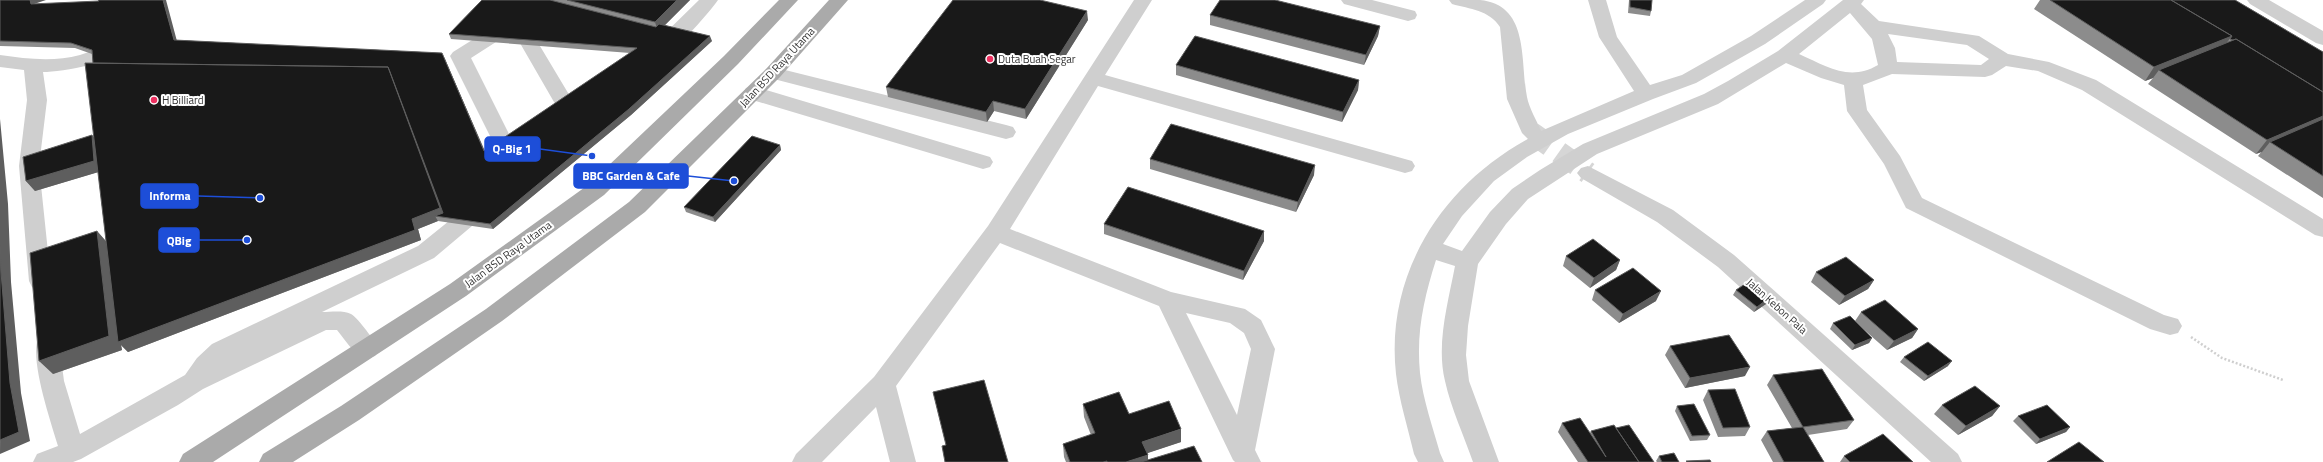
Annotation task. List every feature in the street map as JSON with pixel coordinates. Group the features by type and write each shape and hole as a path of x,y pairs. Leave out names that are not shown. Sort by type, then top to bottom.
{"main road":[{"name":"Jalan BSD Raya Utama","path":"192,462 458,290 596,190 731,60 789,0"},
{"name":"Jalan BSD Raya Utama","path":"272,462 350,413 494,314 637,207 773,73 839,0"}],"street":[{"path":"648,60 683,28 709,0"},
{"path":"805,462 883,384 996,232 1143,0"},
{"path":"1350,0 1408,15"},
{"path":"1458,0 1490,8 1502,16 1509,27 1517,99 1532,133"},
{"path":"1597,0 1608,37 1646,94"},
{"path":"1431,462 1427,454 1408,374 1408,336 1412,299 1429,248 1454,210 1486,176 1520,152 1561,129 1646,94 1688,79 1758,40 1817,0"},
{"path":"2256,0 2323,39"},
{"path":"1486,462 1457,381 1454,355 1456,326 1467,262 1498,218 1520,194 1547,174 1590,149 1624,133 1711,99 1785,55 1852,2 1875,26 1884,42 1889,58 1888,68"},
{"path":"441,67 516,21 577,123"},
{"path":"1875,26 1972,40 2003,58 2042,66 2089,85 2323,229"},
{"path":"17,63 82,62 121,46 134,33"},
{"path":"17,63 70,46"},
{"path":"1785,55 1821,70 1853,80 1878,74 1888,68 1985,70 2003,58"},
{"path":"194,382 206,364 220,351 426,252 468,207 513,179 460,56"},
{"path":"17,63 37,100 29,166 52,381 72,451"},
{"path":"773,73 1006,132"},
{"path":"1093,78 1405,166"},
{"path":"1853,80 1857,111 1893,161 1914,202 2158,323 2179,330"},
{"path":"878,100 892,81"},
{"path":"753,93 983,162"},
{"name":"Jalan Kebon Pala","path":"1588,173 1665,216 1726,261 1949,462"},
{"path":"996,232 1168,300 1237,315 1253,327 1263,349 1245,457"},
{"path":"1429,248 1467,262"},
{"path":"1168,300 1245,457"},
{"path":"46,462 72,451 169,398 194,382 323,321 343,321 367,349"},
{"path":"883,384 903,462"}],"path":[{"path":"2179,330 2222,358 2283,380"}],"building":[{"path":"0,0 30,0 31,4 99,1 98,0 163,0 174,40 442,53 484,151 637,48 449,34 482,0 550,0 656,27 659,24 710,36 629,109 490,224 435,216 443,213 388,67 93,63 92,50 71,43 0,41"},
{"path":"567,0 677,0 655,22"},
{"name":"Duta Buah Segar","path":"953,0 1040,0 1087,11 1025,109 993,101 986,112 886,87"},
{"path":"1220,0 1275,0 1380,26 1366,55 1210,15"},
{"path":"1630,0 1652,0 1651,11 1630,7"},
{"path":"2050,0 2171,0 2232,36 2154,67"},
{"path":"2171,0 2235,0 2323,52 2323,92 2236,39 2230,39 2232,36"},
{"path":"1195,36 1359,80 1343,112 1176,65"},
{"path":"2236,39 2323,92 2323,116 2267,140 2159,70"},
{"path":"85,63 388,67 440,208 412,219 415,230 118,342"},
{"path":"2323,119 2323,176 2270,142"},
{"path":"1171,124 1315,165 1298,202 1150,159"},
{"path":"92,135 94,161 26,181 23,157"},
{"path":"752,136 780,145 713,217 684,207"},
{"path":"1128,187 1264,231 1244,271 1104,224"},
{"path":"97,231 109,336 39,361 30,253"},
{"path":"1593,239 1620,260 1594,278 1566,256"},
{"path":"0,245 10,383 19,432 0,440"},
{"path":"1846,257 1874,280 1845,296 1816,272"},
{"path":"1633,268 1661,291 1623,314 1595,290"},
{"path":"1748,282 1769,298 1757,307 1736,290"},
{"path":"1885,300 1918,329 1894,341 1861,312"},
{"path":"1850,316 1872,338 1855,345 1833,323"},
{"path":"1729,335 1750,367 1690,378 1670,346"},
{"path":"1928,342 1952,361 1928,376 1904,357"},
{"path":"1822,369 1854,420 1803,427 1773,375"},
{"path":"984,380 1008,462 945,462 942,446 946,445 933,392"},
{"path":"1975,386 2000,406 1966,426 1942,405"},
{"path":"1735,389 1750,427 1723,428 1708,390"},
{"path":"1119,392 1129,414 1169,401 1181,429 1142,442 1148,455 1126,462 1070,462 1063,444 1095,433 1083,404"},
{"path":"1694,404 1710,435 1692,436 1677,406"},
{"path":"2047,405 2070,427 2040,439 2018,416"},
{"path":"1580,418 1606,457 1591,431 1614,425 1639,462 1588,462 1562,423"},
{"path":"1629,425 1654,462 1639,462 1616,428"},
{"path":"1803,427 1824,462 1784,462 1767,431"},
{"path":"1883,434 1913,462 1850,462 1844,456"},
{"path":"2079,442 2104,462 2047,462"},
{"path":"1194,446 1202,462 1141,462"},
{"path":"1674,453 1679,462 1662,462 1659,456"},
{"path":"1710,460 1711,462 1686,461"}],"tunnel":[{"path":"1532,133 1588,173"}],"place":[{"name":"Duta Buah Segar","path":"990,59"},
{"name":"H Billiard","path":"154,100"},
{"name":"Q-Big 1","path":"592,156"},
{"name":"BBC Garden & Cafe","path":"734,181"},
{"name":"Informa","path":"260,198"},
{"name":"QBig","path":"247,240"}]}
